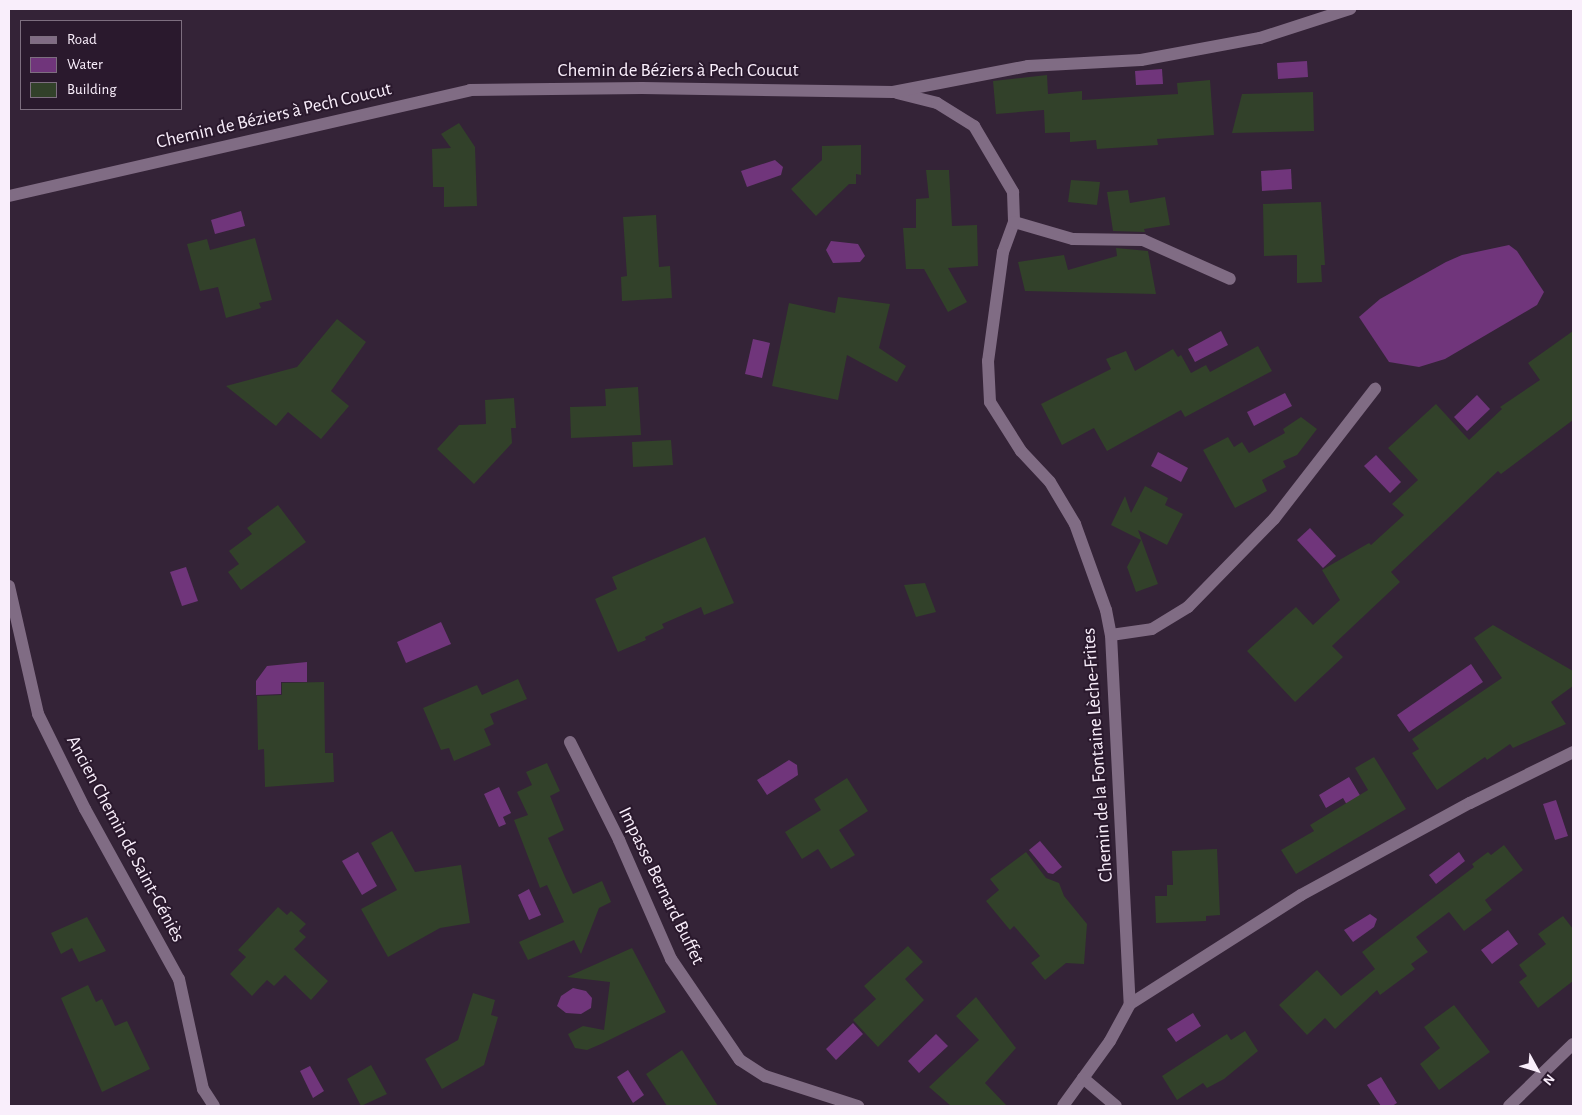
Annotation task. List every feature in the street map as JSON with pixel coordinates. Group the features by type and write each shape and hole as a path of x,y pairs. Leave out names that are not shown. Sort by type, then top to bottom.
{"street":[{"name":"Chemin de Béziers à Pech Coucut","path":"9,196 470,90 642,88 893,92 1028,66 1150,58 1260,38 1350,9"},
{"name":"Chemin de la Fontaine Lèche-Frites","path":"893,92 937,103 974,126 1013,192 1014,222 1003,252 988,361 990,402 1021,451 1050,482 1075,524 1106,610 1111,635 1130,1004"},
{"path":"1014,222 1072,239 1143,240 1230,279"},
{"path":"1111,635 1152,629 1188,607 1274,519 1375,389"},
{"name":"Ancien Chemin de Saint-Géniès","path":"9,586 38,714 85,809 179,979 203,1089 214,1106"},
{"name":"Impasse Bernard Buffet","path":"570,742 619,840 671,959 740,1060 765,1076 858,1106"},
{"path":"1063,1106 1110,1041 1130,1004 1301,895 1470,803 1573,752"},
{"path":"1509,1106 1573,1044"},
{"path":"1083,1078 1116,1106"}],"water":[{"path":"1307,61 1308,77 1278,79 1277,63"},
{"path":"1162,69 1163,84 1136,85 1135,71"},
{"path":"775,160 783,167 781,175 747,187 741,171"},
{"path":"1291,169 1292,189 1262,191 1261,171"},
{"path":"241,211 245,226 215,234 211,220"},
{"path":"831,241 858,244 865,256 860,262 833,263 826,250"},
{"path":"1509,245 1517,251 1544,292 1537,305 1445,359 1419,367 1389,362 1359,317 1380,299 1446,262 1462,255"},
{"path":"1221,331 1228,345 1195,362 1188,349"},
{"path":"753,339 770,343 762,378 745,374"},
{"path":"1285,393 1292,406 1254,426 1247,412"},
{"path":"1477,395 1490,409 1467,431 1454,417"},
{"path":"1158,452 1188,468 1181,482 1151,466"},
{"path":"1376,455 1401,482 1390,493 1364,466"},
{"path":"1310,528 1336,556 1323,568 1297,540"},
{"path":"186,567 198,601 182,606 170,572"},
{"path":"441,622 451,644 406,663 397,642"},
{"path":"307,662 307,682 281,682 281,694 256,695 256,681 267,666"},
{"path":"1471,664 1483,682 1409,732 1397,715"},
{"path":"789,760 797,765 798,775 767,795 757,780"},
{"path":"1349,777 1361,797 1347,805 1343,798 1326,808 1319,795"},
{"path":"499,787 511,813 503,817 506,824 499,827 484,794"},
{"path":"1556,800 1568,836 1555,840 1543,804"},
{"path":"1040,841 1062,867 1053,874 1048,873 1029,850"},
{"path":"358,852 377,886 362,895 342,861"},
{"path":"1459,852 1465,861 1436,884 1429,875"},
{"path":"529,889 541,915 529,920 518,895"},
{"path":"1370,914 1377,919 1374,927 1353,942 1344,930"},
{"path":"1508,930 1518,944 1492,964 1481,950"},
{"path":"573,988 586,991 592,998 591,1008 581,1014 566,1013 557,1006 561,996"},
{"path":"1193,1013 1201,1026 1176,1042 1167,1029"},
{"path":"853,1023 863,1034 836,1060 826,1049"},
{"path":"936,1034 948,1046 919,1073 908,1061"},
{"path":"310,1066 324,1091 313,1098 300,1071"},
{"path":"628,1070 644,1095 633,1103 617,1077"},
{"path":"1381,1077 1397,1103 1392,1106 1381,1106 1367,1085"}],"building":[{"path":"1047,75 1048,94 1082,91 1082,100 1178,94 1177,83 1210,80 1214,135 1157,139 1158,145 1097,149 1096,140 1070,142 1070,132 1045,133 1044,110 996,114 993,81"},
{"path":"1313,92 1314,131 1232,133 1242,94"},
{"path":"459,123 475,147 477,206 444,207 444,187 433,187 432,149 451,148 441,134"},
{"path":"861,145 861,175 856,174 856,184 849,184 816,216 791,189 822,160 822,146"},
{"path":"926,170 949,170 952,226 977,225 978,266 948,268 967,302 948,312 924,269 906,269 903,228 916,228 916,199 929,198"},
{"path":"1071,180 1100,182 1097,205 1068,202"},
{"path":"1128,190 1130,203 1165,197 1170,225 1144,229 1145,232 1113,231 1107,192"},
{"path":"1321,202 1325,265 1321,265 1322,282 1297,283 1297,255 1264,256 1263,204"},
{"path":"656,215 659,267 670,266 672,298 622,301 621,277 627,276 623,217"},
{"path":"255,238 272,300 259,303 261,308 226,318 218,287 200,291 187,244 207,239 210,250"},
{"path":"1116,248 1148,251 1156,294 1025,291 1018,262 1064,255 1068,270 1117,256"},
{"path":"838,297 890,304 879,348 906,366 897,382 847,355 838,400 772,386 789,303 835,313"},
{"path":"337,319 366,342 331,391 349,406 321,439 288,412 276,426 226,386 297,367"},
{"path":"1573,331 1573,420 1501,474 1498,471 1391,572 1400,582 1332,646 1343,657 1295,702 1247,651 1296,607 1313,625 1340,600 1322,570 1369,543 1371,545 1404,515 1392,504 1418,480 1388,448 1436,404 1469,440 1502,409 1500,407 1540,380 1528,363"},
{"path":"1258,346 1272,371 1185,417 1181,410 1107,451 1094,428 1062,445 1041,404 1111,369 1106,359 1126,351 1135,371 1173,349 1178,357 1181,355 1191,373 1206,365 1210,372"},
{"path":"638,387 641,435 571,438 570,407 606,406 605,389"},
{"path":"514,398 516,428 511,428 512,443 474,484 437,449 459,425 486,424 485,400"},
{"path":"1301,417 1317,429 1297,455 1283,461 1286,467 1262,480 1267,491 1235,508 1203,450 1228,437 1234,447 1242,442 1249,453 1285,433 1283,429"},
{"path":"671,440 673,465 633,467 632,442"},
{"path":"1145,486 1168,498 1165,505 1183,514 1167,545 1138,530 1158,584 1136,592 1127,567 1141,540 1111,525 1125,496 1131,513"},
{"path":"278,505 306,542 241,590 228,572 239,564 229,551 252,534 247,528"},
{"path":"705,537 734,603 704,615 701,607 662,624 664,628 645,637 646,640 618,652 595,599 617,589 612,577"},
{"path":"925,583 936,612 916,617 904,585"},
{"path":"1493,625 1573,671 1573,686 1551,702 1566,724 1513,748 1510,744 1487,760 1485,757 1437,790 1412,753 1419,749 1412,739 1502,678 1474,638"},
{"path":"518,679 527,699 490,714 494,724 484,729 491,745 454,761 449,748 441,750 423,708 477,685 482,695"},
{"path":"324,682 325,753 333,753 334,782 265,787 264,749 258,750 257,696 282,695 282,683"},
{"path":"1374,757 1406,809 1296,874 1281,850 1314,831 1310,825 1368,790 1355,768"},
{"path":"547,763 560,791 550,796 564,830 548,838 565,877 573,894 602,881 611,902 599,908 581,954 574,940 528,960 519,942 564,922 547,885 540,888 514,820 528,815 517,792 532,785 526,772"},
{"path":"847,778 868,811 839,830 855,855 831,869 818,849 802,859 785,832 821,810 814,799"},
{"path":"392,831 415,872 461,865 470,923 440,928 388,957 361,909 397,890 371,843"},
{"path":"1504,845 1523,870 1485,900 1492,910 1464,931 1449,912 1416,937 1428,952 1411,964 1415,969 1380,995 1377,990 1335,1029 1325,1018 1307,1035 1279,1005 1317,970 1341,996 1375,969 1362,952 1474,867 1472,864 1488,852 1491,855"},
{"path":"1217,849 1220,915 1206,916 1206,921 1156,923 1155,896 1167,896 1167,885 1173,885 1172,851"},
{"path":"1026,852 1046,878 1059,883 1064,896 1087,924 1084,964 1066,963 1045,980 1031,963 1040,956 1014,926 1010,930 986,901 999,890 990,879"},
{"path":"278,907 287,915 291,911 306,924 299,931 306,937 294,949 328,981 311,1000 285,975 274,986 267,980 252,996 230,974 246,957 238,950"},
{"path":"1563,916 1573,929 1573,981 1538,1008 1519,982 1527,976 1519,965 1546,944 1538,934"},
{"path":"87,917 106,951 79,962 72,948 61,954 51,933"},
{"path":"908,946 923,962 905,979 924,1000 878,1047 853,1020 876,999 864,986"},
{"path":"632,948 666,1012 587,1050 575,1048 568,1034 583,1026 604,1030 610,982 567,977"},
{"path":"88,985 96,1002 102,999 115,1026 127,1021 150,1069 102,1092 61,998"},
{"path":"473,993 495,1000 491,1015 498,1017 484,1065 442,1089 425,1059 458,1040"},
{"path":"976,997 1016,1048 985,1083 1007,1106 951,1106 929,1087 979,1040 956,1016"},
{"path":"1454,1005 1490,1052 1439,1090 1420,1064 1440,1048 1424,1027"},
{"path":"1245,1031 1258,1051 1224,1079 1207,1088 1203,1083 1177,1100 1162,1076 1227,1034 1231,1040"},
{"path":"682,1050 718,1106 667,1106 646,1074"},
{"path":"371,1065 387,1094 361,1106 347,1079"}]}
